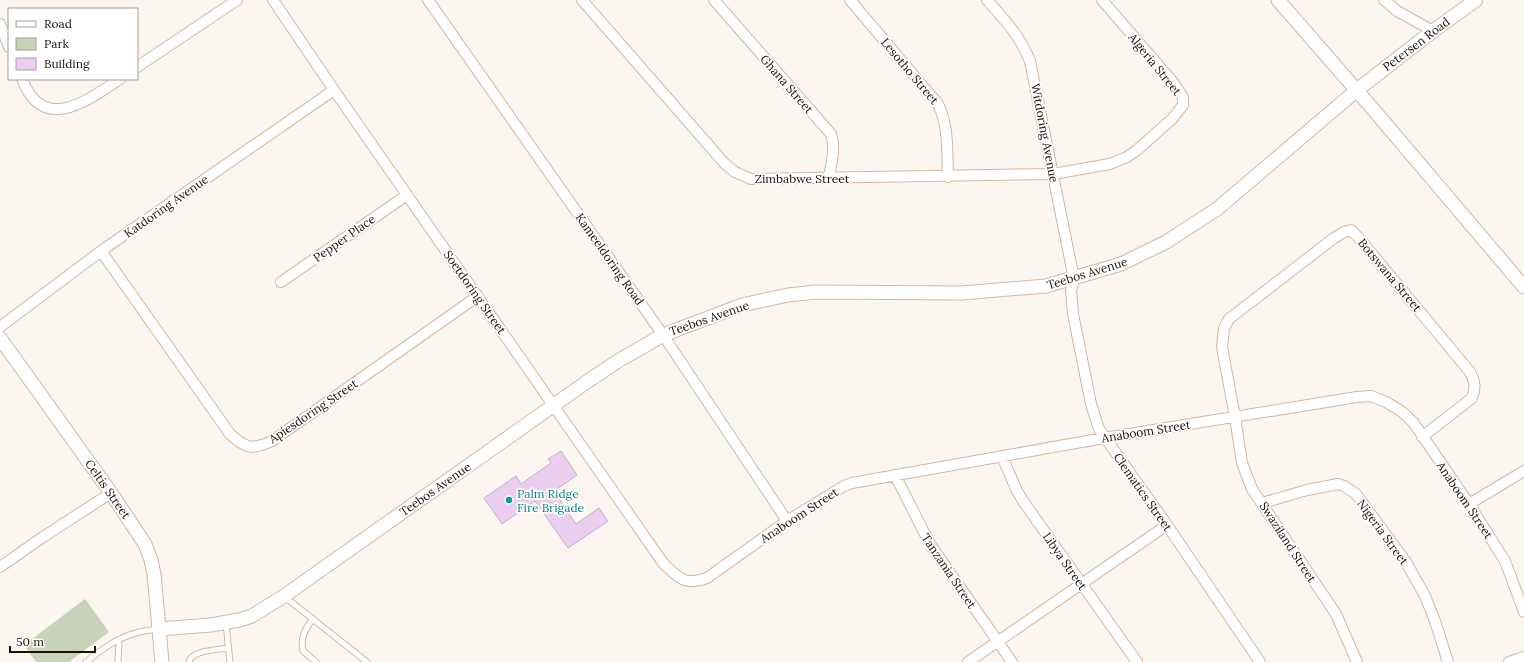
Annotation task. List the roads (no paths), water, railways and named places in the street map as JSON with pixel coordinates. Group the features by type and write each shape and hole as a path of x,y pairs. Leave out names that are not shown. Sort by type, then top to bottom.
{"street":[{"path":"138,66 237,0"},
{"name":"Soetdoring Street","path":"274,0 334,90 663,563 682,579"},
{"name":"Kameeldoring Road","path":"428,0 663,335 787,521"},
{"name":"Zimbabwe Street","path":"582,0 725,164 735,172 751,179 948,177 1053,174"},
{"name":"Ghana Street","path":"714,0 831,134 834,143 829,178"},
{"name":"Lesotho Street","path":"850,0 938,104 944,122 948,177"},
{"name":"Witdoring Avenue","path":"987,0 1016,33 1028,54 1034,75 1074,279"},
{"name":"Algeria Street","path":"1053,174 1110,164 1126,157 1137,150 1172,119 1183,105 1183,98 1178,89 1102,0"},
{"path":"1278,0 1357,90 1524,287"},
{"path":"1384,0 1397,11 1433,31"},
{"name":"Petersen Road","path":"1357,90 1433,31 1476,0"},
{"path":"0,24 8,44"},
{"path":"22,80 25,88 35,102 45,108 56,109 81,103 92,98 119,80"},
{"name":"Katdoring Avenue","path":"0,327 101,251 334,90"},
{"name":"Teebos Avenue","path":"159,629 226,623 252,616 284,596 618,361 663,335 742,305 788,295 816,292 962,293 1046,286 1121,264 1166,242 1217,209 1357,90"},
{"name":"Pepper Place","path":"281,282 407,194"},
{"name":"Botswana Street","path":"1235,417 1222,347 1224,328 1229,319 1334,238 1351,230 1470,372 1475,381 1475,391 1472,398 1422,438"},
{"name":"Apiesdoring Street","path":"101,251 230,434 241,444 251,448 261,446 272,441 478,296"},
{"name":"Clematics Street","path":"1074,279 1070,291 1073,314 1091,404 1099,429 1167,525 1260,662"},
{"name":"Celtis Street","path":"0,338 145,544 154,574 162,662"},
{"name":"Anaboom Street","path":"682,579 689,582 696,582 706,578 787,521 844,486 895,475 1104,438 1371,396 1386,402 1413,422 1422,438 1469,504 1504,561 1524,612"},
{"name":"Swaziland Street","path":"1235,417 1242,463 1252,489 1336,614 1357,662"},
{"name":"Libya Street","path":"1002,456 1016,489 1023,501 1137,662"},
{"path":"1469,504 1524,471"},
{"name":"Tanzania Street","path":"895,475 930,544 1012,662"},
{"name":"Nigeria Street","path":"1262,503 1307,490 1338,484 1356,494 1406,562 1425,596 1435,621 1448,662"},
{"path":"0,566 110,493"},
{"path":"968,662 1080,583 1167,525"},
{"path":"1509,662 1524,657"}],"lane":[{"path":"284,596 367,662"},
{"path":"313,619 305,629 302,645 303,651 316,662"},
{"path":"226,623 230,662"},
{"path":"86,662 119,640 136,633 159,629"},
{"path":"118,662 119,640"},
{"path":"189,662 191,657 196,653 228,648"}],"place":[{"name":"Palm Ridge Fire Brigade","path":"509,500"}]}
